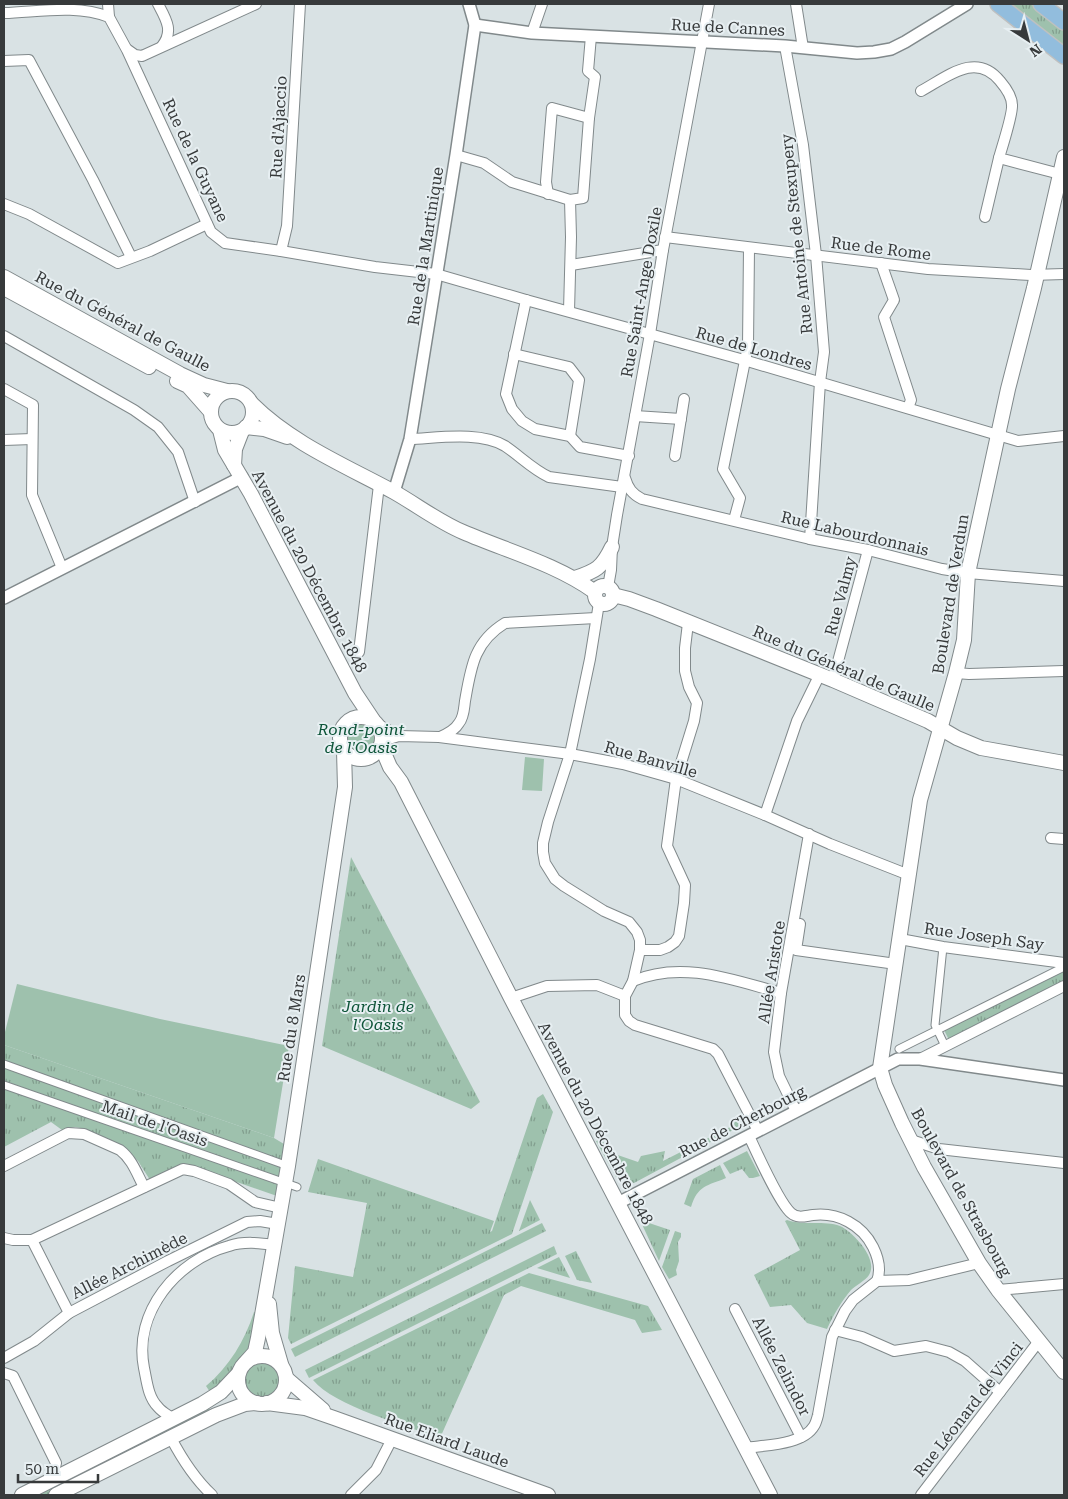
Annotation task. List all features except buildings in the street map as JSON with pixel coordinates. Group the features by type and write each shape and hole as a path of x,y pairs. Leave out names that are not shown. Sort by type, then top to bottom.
{"main road":[{"path":"998,4 1064,56"},
{"path":"1041,4 1064,22"},
{"name":"Boulevard de Verdun","path":"880,1068 920,800 964,640 968,573 1008,389 1064,157"},
{"name":"Rue du Général de Gaulle","path":"4,277 180,374 204,385 227,391"},
{"name":"Rue du Général de Gaulle","path":"4,288 126,356 188,386 210,412"},
{"path":"234,465 235,449 244,429 251,421 253,413 252,404 242,393 234,391 227,391 217,397 213,401 210,412 212,419 220,430 231,433 244,429"},
{"name":"Rue du Général de Gaulle","path":"252,404 261,413 303,443 394,492 451,526 575,578 604,594 629,599 820,674 981,748 1064,763"},
{"name":"Rue du Général de Gaulle","path":"244,429 264,429 303,443"},
{"name":"Avenue du 20 Décembre 1848","path":"220,430 225,450 242,477 355,693 375,722"},
{"path":"575,578 593,572 600,567 612,548"},
{"name":"Avenue du 20 Décembre 1848","path":"351,720 356,708 355,693"},
{"path":"363,717 375,722 382,735 374,750 352,757 344,751 340,742 340,735 342,729 351,720 363,717"},
{"name":"Avenue du 20 Décembre 1848","path":"374,750 401,782 511,998 770,1495"},
{"name":"Rue du 8 Mars","path":"345,787 350,774 374,750"},
{"name":"Rue du 8 Mars","path":"247,1361 255,1352 281,1208 291,1185 288,1166 345,787 344,751"},
{"name":"Boulevard de Strasbourg","path":"880,1068 885,1085 924,1167 979,1263 998,1290 1064,1372"},
{"name":"Rue du 8 Mars","path":"270,1273 269,1310 272,1333 281,1364"},
{"path":"22,1495 202,1404 221,1392 247,1361 254,1357 269,1356 281,1364 286,1378 283,1392 279,1397 262,1403 245,1404 216,1416 56,1495"},
{"path":"238,1374 240,1389 250,1400 262,1403"},
{"name":"Rue Eliard Laude","path":"286,1378 311,1401 334,1418"},
{"name":"Rue Eliard Laude","path":"262,1403 305,1408 548,1495"}],"street":[{"path":"75,10 89,4"},
{"path":"4,13 75,10 109,17 108,4"},
{"path":"158,4 169,25 168,36 161,47"},
{"path":"127,50 135,55 142,56 191,32 256,4"},
{"name":"Rue d'Ajaccio","path":"281,251 286,226 300,4"},
{"name":"Rue de la Martinique","path":"394,492 410,439 456,155 475,25 469,4"},
{"path":"532,33 542,4"},
{"name":"Rue Saint-Ange Doxile","path":"640,950 640,940 637,932 629,922 604,911 555,879 545,863 543,843 570,754 590,659 596,618 613,558 612,548 617,514 650,334 662,250 709,4"},
{"path":"796,4 803,48"},
{"name":"Rue de Cannes","path":"475,25 532,33 785,46 857,53 891,49 967,4"},
{"name":"Rue de la Guyane","path":"109,17 171,142 211,232 224,243 375,267 436,274"},
{"path":"169,25 183,32 191,32"},
{"path":"456,155 484,163 512,182 570,200 583,198 589,118 595,77 588,72 590,36"},
{"name":"Rue Antoine de Stexupery","path":"785,46 803,145 816,255 824,352 820,382 810,538"},
{"path":"4,61 29,60 93,180 130,257"},
{"path":"921,91 956,71 972,66 989,70 1008,92 1012,106 985,217"},
{"path":"548,194 546,182 552,108 589,118"},
{"path":"999,158 1060,174"},
{"path":"569,312 571,265 570,200"},
{"path":"4,204 29,214 118,263 150,251 207,224"},
{"name":"Rue de Rome","path":"665,237 928,269 1037,275 1064,274"},
{"path":"734,520 740,498 723,469 748,346 749,248"},
{"path":"571,265 662,250"},
{"path":"881,264 894,300 884,317 911,400 908,408"},
{"name":"Rue de Londres","path":"436,274 744,360 1018,441 1064,436"},
{"path":"526,300 506,394 512,409 522,421 535,429 570,436 580,447 629,456"},
{"path":"4,336 134,410 158,427 178,452 195,502"},
{"path":"514,354 569,367 579,380 570,436"},
{"path":"4,389 33,405 32,495 62,568"},
{"path":"675,456 684,399"},
{"path":"635,416 681,419"},
{"path":"410,439 481,438 504,446 538,472 549,477 623,482 635,495 642,499"},
{"path":"4,440 32,439"},
{"path":"4,598 242,477"},
{"path":"359,652 379,485"},
{"path":"617,514 628,502 642,499"},
{"name":"Rue Labourdonnais","path":"642,499 868,550 942,569 1064,581"},
{"name":"Rue Valmy","path":"833,680 868,550"},
{"path":"439,737 453,730 460,723 472,665 478,649 496,629 505,623 596,618"},
{"path":"688,623 685,671 689,687 697,703 694,721 676,778 667,846 685,885 679,936 675,942 660,950 640,950 633,981 625,996 625,1015 635,1026 712,1049 718,1054 782,1202 790,1212 799,1217 814,1215 834,1216 846,1220 856,1227 868,1239 875,1251 879,1269 877,1281"},
{"path":"956,672 969,674 1064,671"},
{"path":"765,815 796,721 820,674"},
{"name":"Rue Banville","path":"375,722 399,736 439,737 570,754 623,764 676,778 830,844 909,875"},
{"name":"Rue Banville","path":"374,750 399,736"},
{"name":"Allée Aristote","path":"796,1111 779,1076 774,1052 781,993 809,834"},
{"path":"1051,838 1064,839"},
{"path":"800,919 796,950 896,964"},
{"name":"Rue Joseph Say","path":"900,939 944,947 1064,963"},
{"path":"944,947 934,1026 945,1046"},
{"path":"898,1049 1064,967"},
{"path":"633,981 660,973 690,972 719,976 781,993"},
{"path":"511,998 547,986 596,985 625,996"},
{"path":"920,1059 1064,986"},
{"name":"Rue de Cherbourg","path":"618,1203 898,1059 920,1059 1064,1080"},
{"name":"Mail de l'Oasis","path":"4,1064 288,1166"},
{"name":"Mail de l'Oasis","path":"4,1085 291,1185"},
{"path":"4,1166 68,1133 84,1134 124,1153 133,1165 144,1187"},
{"path":"911,1140 938,1149 1064,1163"},
{"path":"924,1167 925,1159 938,1149"},
{"path":"4,1238 32,1240 178,1171 189,1170 229,1184 255,1202 281,1208"},
{"name":"Allée Archimède","path":"4,1358 34,1341 69,1313 247,1222 260,1221 278,1224"},
{"path":"32,1240 69,1313"},
{"path":"173,1419 158,1407 149,1391 142,1359 144,1335 149,1315 158,1296 173,1278 208,1254 230,1246 250,1242 275,1245"},
{"path":"746,1448 793,1440 801,1437 813,1427 818,1415 835,1330 853,1300 877,1281 909,1280 979,1263"},
{"path":"998,1290 1064,1284"},
{"name":"Allée Zelindor","path":"735,1309 801,1437"},
{"path":"835,1330 862,1337 888,1350 894,1351 926,1346 949,1352 965,1361 1000,1392"},
{"name":"Rue Léonard de Vinci","path":"921,1495 1039,1341"},
{"path":"4,1373 13,1376 56,1463 75,1469"},
{"path":"171,1438 194,1476 212,1495"},
{"path":"351,1495 376,1470 392,1439"},
{"path":"52,1480 56,1463"}],"green space":[{"path":"1008,4 1034,4 1064,27 1064,48"},
{"name":"Rond-point de l'Oasis","path":"361,717 376,723 382,738 376,753 361,759 346,753 340,738 346,723"},
{"path":"525,757 544,759 542,791 522,790"},
{"name":"Jardin de l'Oasis","path":"351,857 480,1102 471,1109 322,1046"},
{"path":"1063,970 1064,981 949,1040 944,1030"},
{"path":"17,984 160,1019 289,1046 274,1138 4,1045 4,1036"},
{"path":"4,1045 274,1138 284,1144 277,1196 185,1164 150,1180 138,1161 124,1148 86,1129 75,1127 62,1130 51,1122 4,1147"},
{"path":"543,1094 553,1112 512,1234 291,1344 288,1338 295,1266 353,1277 367,1203 308,1192 318,1159 494,1221 490,1232 492,1231 537,1098"},
{"path":"741,1114 745,1116 748,1122 634,1183 616,1177 596,1141 603,1140 606,1151 638,1162 641,1156 665,1151 663,1161 734,1125 735,1118"},
{"path":"747,1151 760,1176 749,1178 742,1169 730,1174 723,1163"},
{"path":"720,1165 726,1178 700,1190 691,1207 684,1204 693,1179"},
{"path":"530,1200 540,1220 519,1231"},
{"path":"640,1220 670,1230 659,1261"},
{"path":"785,1221 800,1223 828,1223 840,1226 858,1240 871,1261 869,1275 847,1295 827,1329 807,1323 791,1305 770,1307 754,1275 800,1250"},
{"path":"542,1223 546,1231 295,1357 291,1349"},
{"path":"675,1231 681,1233 678,1242 679,1261 676,1270 677,1275 669,1279 662,1267"},
{"path":"554,1246 557,1254 309,1378 305,1370"},
{"path":"576,1251 592,1283 577,1280 565,1256"},
{"path":"559,1257 570,1278 537,1268"},
{"path":"529,1273 648,1306 662,1330 642,1333 635,1320 521,1286 504,1295 440,1438 354,1407 323,1389 313,1380"},
{"path":"254,1312 259,1313 253,1345 228,1380 210,1392 206,1386 229,1362 246,1333"},
{"path":"262,1361 275,1367 281,1380 275,1393 262,1399 249,1393 243,1380 249,1367"},
{"path":"207,1405 211,1413 49,1495 29,1495"}]}
